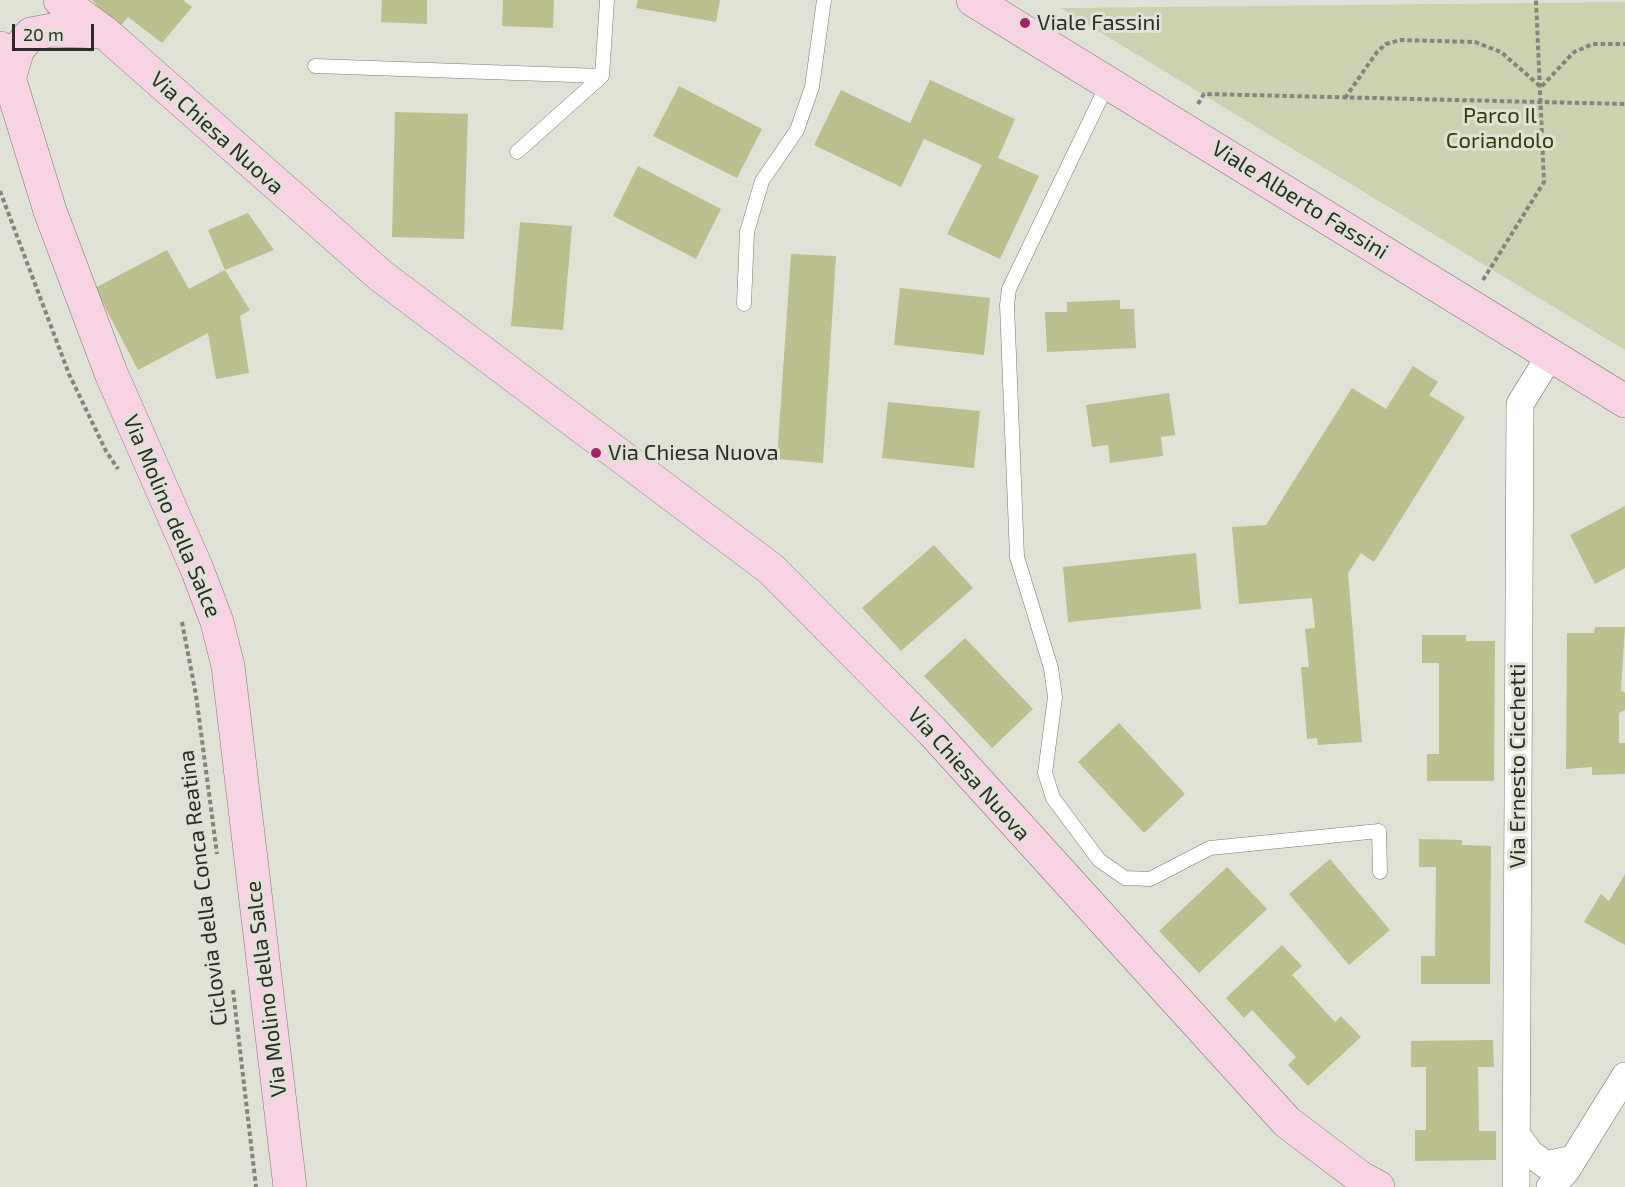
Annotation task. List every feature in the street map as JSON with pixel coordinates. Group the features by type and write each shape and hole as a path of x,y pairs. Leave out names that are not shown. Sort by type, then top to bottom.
{"main road":[{"name":"Via Chiesa Nuova","path":"60,0 104,32 381,276 771,569 932,731 1287,1122 1361,1178 1378,1187"},
{"name":"Viale Alberto Fassini","path":"974,0 1625,401"},
{"path":"3,62 31,34 52,30 104,32"},
{"name":"Via Molino della Salce","path":"3,62 50,211 111,373 197,569 217,622 228,666 290,1187"}],"street":[{"name":"Via Ernesto Cicchetti","path":"1516,1187 1520,404 1551,354"},
{"path":"1550,1187 1573,1159 1625,1076"},
{"path":"1516,1134 1530,1153 1546,1165 1573,1159"}],"lane":[{"path":"517,152 602,76 607,0"},
{"path":"744,304 747,232 762,181 797,130 812,87 824,0"},
{"path":"315,66 602,76"},
{"path":"1109,82 1009,289 1007,305 1017,556 1051,668 1055,698 1045,773 1053,798 1099,860 1125,878 1150,879 1210,848 1379,831 1380,872"}],"path":[{"path":"1469,304 1544,182 1536,0"},
{"path":"1345,98 1377,52 1386,44 1400,40 1476,42 1501,52 1541,87"},
{"path":"1541,87 1574,52 1593,44 1625,44"},
{"path":"1182,127 1204,94 1625,104"},
{"path":"0,191 69,374 106,451 124,478"},
{"name":"Ciclovia della Conca Reatina","path":"179,612 196,695 218,856"},
{"name":"Ciclovia della Conca Reatina","path":"233,981 256,1187"}],"green space":[{"name":"Parco Il Coriandolo","path":"1625,2 1625,350 1060,8 1536,3"}],"building":[{"path":"92,0 183,0 192,7 162,43 128,17 119,28"},
{"path":"382,0 427,0 427,24 381,22"},
{"path":"503,0 554,0 553,28 502,26"},
{"path":"638,0 720,0 716,22 636,8"},
{"path":"930,80 1015,119 998,158 1039,176 1000,259 947,234 982,165 924,139 901,187 814,145 841,90 910,123"},
{"path":"679,86 762,129 737,178 653,136"},
{"path":"395,112 468,114 464,239 392,237"},
{"path":"638,166 721,209 696,259 613,216"},
{"path":"248,213 274,250 225,270 208,230"},
{"path":"520,222 572,226 563,330 511,326"},
{"path":"167,250 189,289 225,270 250,310 240,316 249,373 216,379 208,333 138,370 95,288"},
{"path":"791,254 836,256 823,463 777,459"},
{"path":"900,288 990,298 984,355 894,345"},
{"path":"1120,300 1120,309 1134,309 1136,348 1047,352 1045,312 1067,312 1067,302"},
{"path":"1413,366 1438,382 1429,395 1465,417 1374,562 1361,553 1348,573 1362,742 1318,745 1317,738 1307,739 1301,667 1309,667 1305,629 1315,628 1312,598 1239,604 1232,527 1266,525 1352,388 1386,409"},
{"path":"1169,393 1175,435 1161,437 1163,456 1110,463 1108,445 1092,447 1086,405"},
{"path":"888,402 980,411 974,468 882,458"},
{"path":"1625,506 1625,568 1595,584 1570,535"},
{"path":"934,545 973,588 901,651 862,608"},
{"path":"1196,553 1201,609 1068,622 1063,567"},
{"path":"1595,627 1625,627 1621,690 1625,693 1625,710 1619,713 1619,743 1625,743 1625,774 1592,775 1592,767 1566,769 1567,633 1594,633"},
{"path":"1422,635 1466,635 1466,641 1495,641 1494,781 1427,781 1427,754 1439,754 1439,663 1422,663"},
{"path":"965,638 1033,709 992,748 924,676"},
{"path":"1119,723 1185,794 1144,833 1078,762"},
{"path":"1419,839 1462,840 1462,845 1491,846 1490,984 1421,984 1421,956 1435,956 1436,867 1419,867"},
{"path":"1330,859 1390,930 1349,965 1289,894"},
{"path":"1227,867 1267,909 1199,973 1159,931"},
{"path":"1625,874 1625,945 1584,922 1601,894 1609,901"},
{"path":"1282,945 1302,966 1292,975 1335,1022 1341,1016 1361,1037 1308,1086 1288,1065 1296,1057 1252,1010 1244,1018 1226,998"},
{"path":"1493,1040 1494,1067 1478,1067 1479,1131 1496,1131 1496,1160 1415,1161 1415,1130 1426,1130 1426,1067 1411,1067 1411,1041"}],"place":[{"name":"Viale Fassini","path":"1025,23"},
{"name":"Via Chiesa Nuova","path":"596,453"}]}
